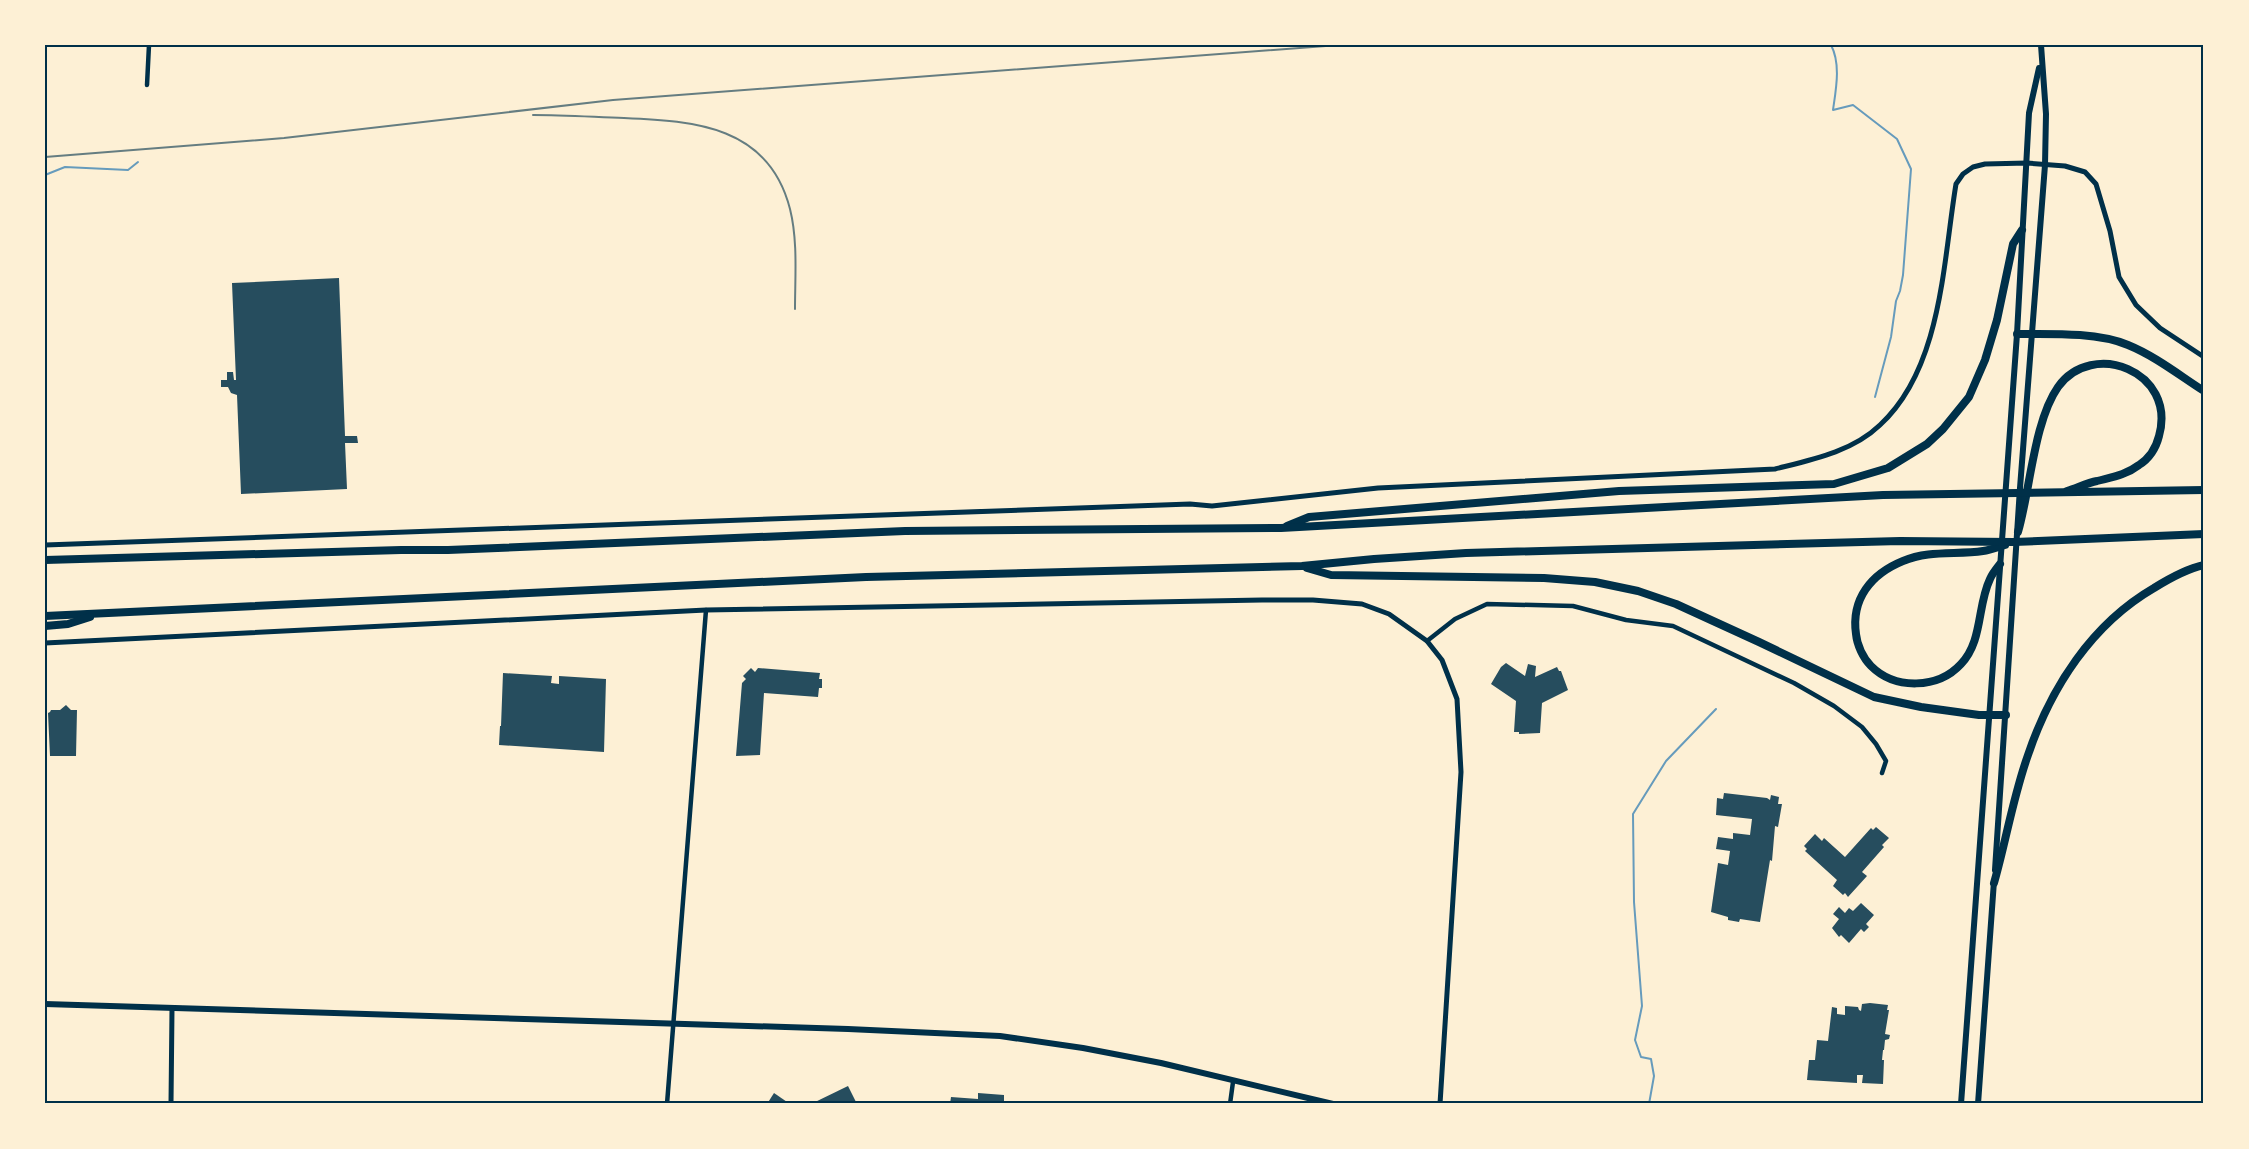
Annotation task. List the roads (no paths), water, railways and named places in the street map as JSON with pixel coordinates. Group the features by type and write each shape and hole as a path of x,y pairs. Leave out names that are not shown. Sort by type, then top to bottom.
{"highway":[{"path":"1281,528 1309,517 1608,492 1834,484 1888,468 1927,444 1943,429 1969,397 1985,360 2000,310 2013,243 2022,230"},
{"path":"2017,334 2097,338 2126,344 2142,351 2204,391"},
{"path":"45,560 448,550 905,531 1281,528 1883,495 2068,491 2120,476 2149,457 2156,445 2162,424 2161,406 2155,391 2140,375 2129,368 2114,364 2097,364 2070,375 2058,386 2043,419 2030,474 2024,511 2018,532"},
{"path":"1883,495 2204,490"},
{"path":"45,616 876,577 1302,566 1467,553 1900,541 2014,542 2204,534"},
{"path":"2000,564 1989,580 1976,637 1962,664 1952,672 1929,682 1917,684 1889,679 1870,666 1857,642 1854,615 1861,594 1878,575 1902,561 1917,556 1931,553 1984,551 2014,542"},
{"path":"1994,883 2027,756 2056,691 2080,654 2113,617 2143,594 2171,578 2204,565"},
{"path":"1302,566 1331,575 1544,578 1595,582 1638,591 1676,604 1874,698 1921,707 2006,715"},
{"path":"45,626 68,624 103,614"}],"main road":[{"path":"1961,1104 2017,334 2029,113 2041,45"},
{"path":"1978,1104 2020,488 2045,165 2046,114 2040,61"},
{"path":"45,1004 1000,1036 1083,1048 1161,1063 1333,1104"}],"street":[{"path":"147,84 149,45"},
{"path":"45,545 1190,504 1212,506 1378,488 1775,469 1823,457 1856,442 1880,425 1907,393 1923,360 1935,320 1956,184 1973,167 1985,164 2027,163 2066,166 2085,172 2097,184 2110,231 2119,277 2136,304 2160,328 2204,357"},
{"path":"45,643 706,610 1313,600 1362,604 1377,609 1409,626 1427,641 1442,660 1457,699 1461,745 1460,783 1440,1104"},
{"path":"1427,641 1455,619 1487,604 1573,606 1626,620 1673,626 1794,683 1834,706 1862,727 1876,744 1886,761 1882,773"},
{"path":"667,1104 706,610"},
{"path":"171,1104 172,1009"},
{"path":"1230,1104 1233,1082"}],"waterway":[{"path":"1831,45 1837,68 1833,110 1853,105 1897,139 1911,169 1903,275 1896,301 1891,337 1875,397"},
{"path":"45,175 65,167 128,170 138,162"},
{"path":"1649,1104 1654,1076 1651,1059 1641,1057 1635,1040 1642,1006 1634,902 1633,814 1666,761 1716,709"}],"railway":[{"path":"45,157 284,138 613,100 1339,45"},
{"path":"533,115 677,122 702,126 726,134 747,145 765,160 780,181 790,209 795,246 795,309"}]}
